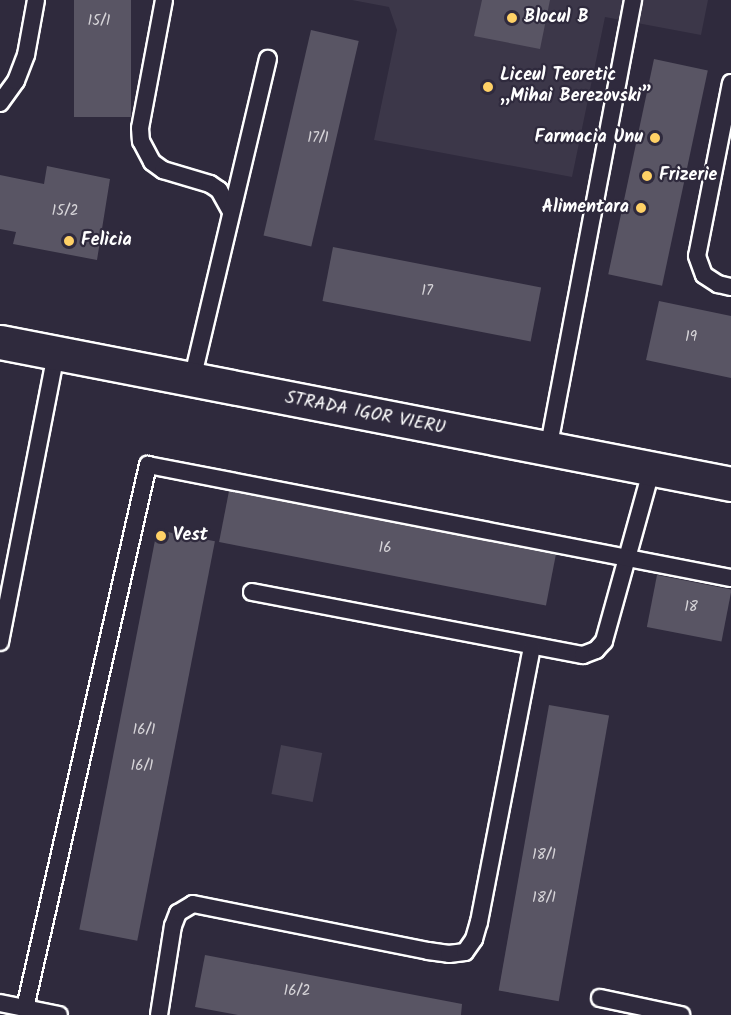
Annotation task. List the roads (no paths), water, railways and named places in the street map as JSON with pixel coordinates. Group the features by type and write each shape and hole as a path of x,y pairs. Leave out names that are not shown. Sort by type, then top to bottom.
{"street":[{"name":"STRADA IGOR VIERU","path":"0,342 731,484"}],"lane":[{"path":"0,103 16,81 26,55 36,0"},
{"path":"164,0 140,128 141,141 152,162 163,170 210,184 219,190 231,212"},
{"path":"548,450 633,0"},
{"path":"192,380 267,59"},
{"path":"731,83 697,256 699,268 704,275 718,284 731,287"},
{"path":"0,642 57,353"},
{"path":"25,1008 148,465 731,578"},
{"path":"252,592 583,655 596,650 604,641 652,468"},
{"path":"159,1015 173,926 178,913 193,904 428,951 449,954 465,952 474,939 479,922 532,647"},
{"path":"600,998 681,1015"},
{"path":"0,1003 59,1015"}],"place":[{"name":"Blocul B","path":"512,18"},
{"name":"Liceul Teoretic „Mihai Berezovski”","path":"488,87"},
{"name":"Farmacia Unu","path":"655,138"},
{"name":"Frizerie","path":"647,176"},
{"name":"Alimentara","path":"641,208"},
{"name":"Felicia","path":"69,241"},
{"name":"Vest","path":"161,536"}]}
